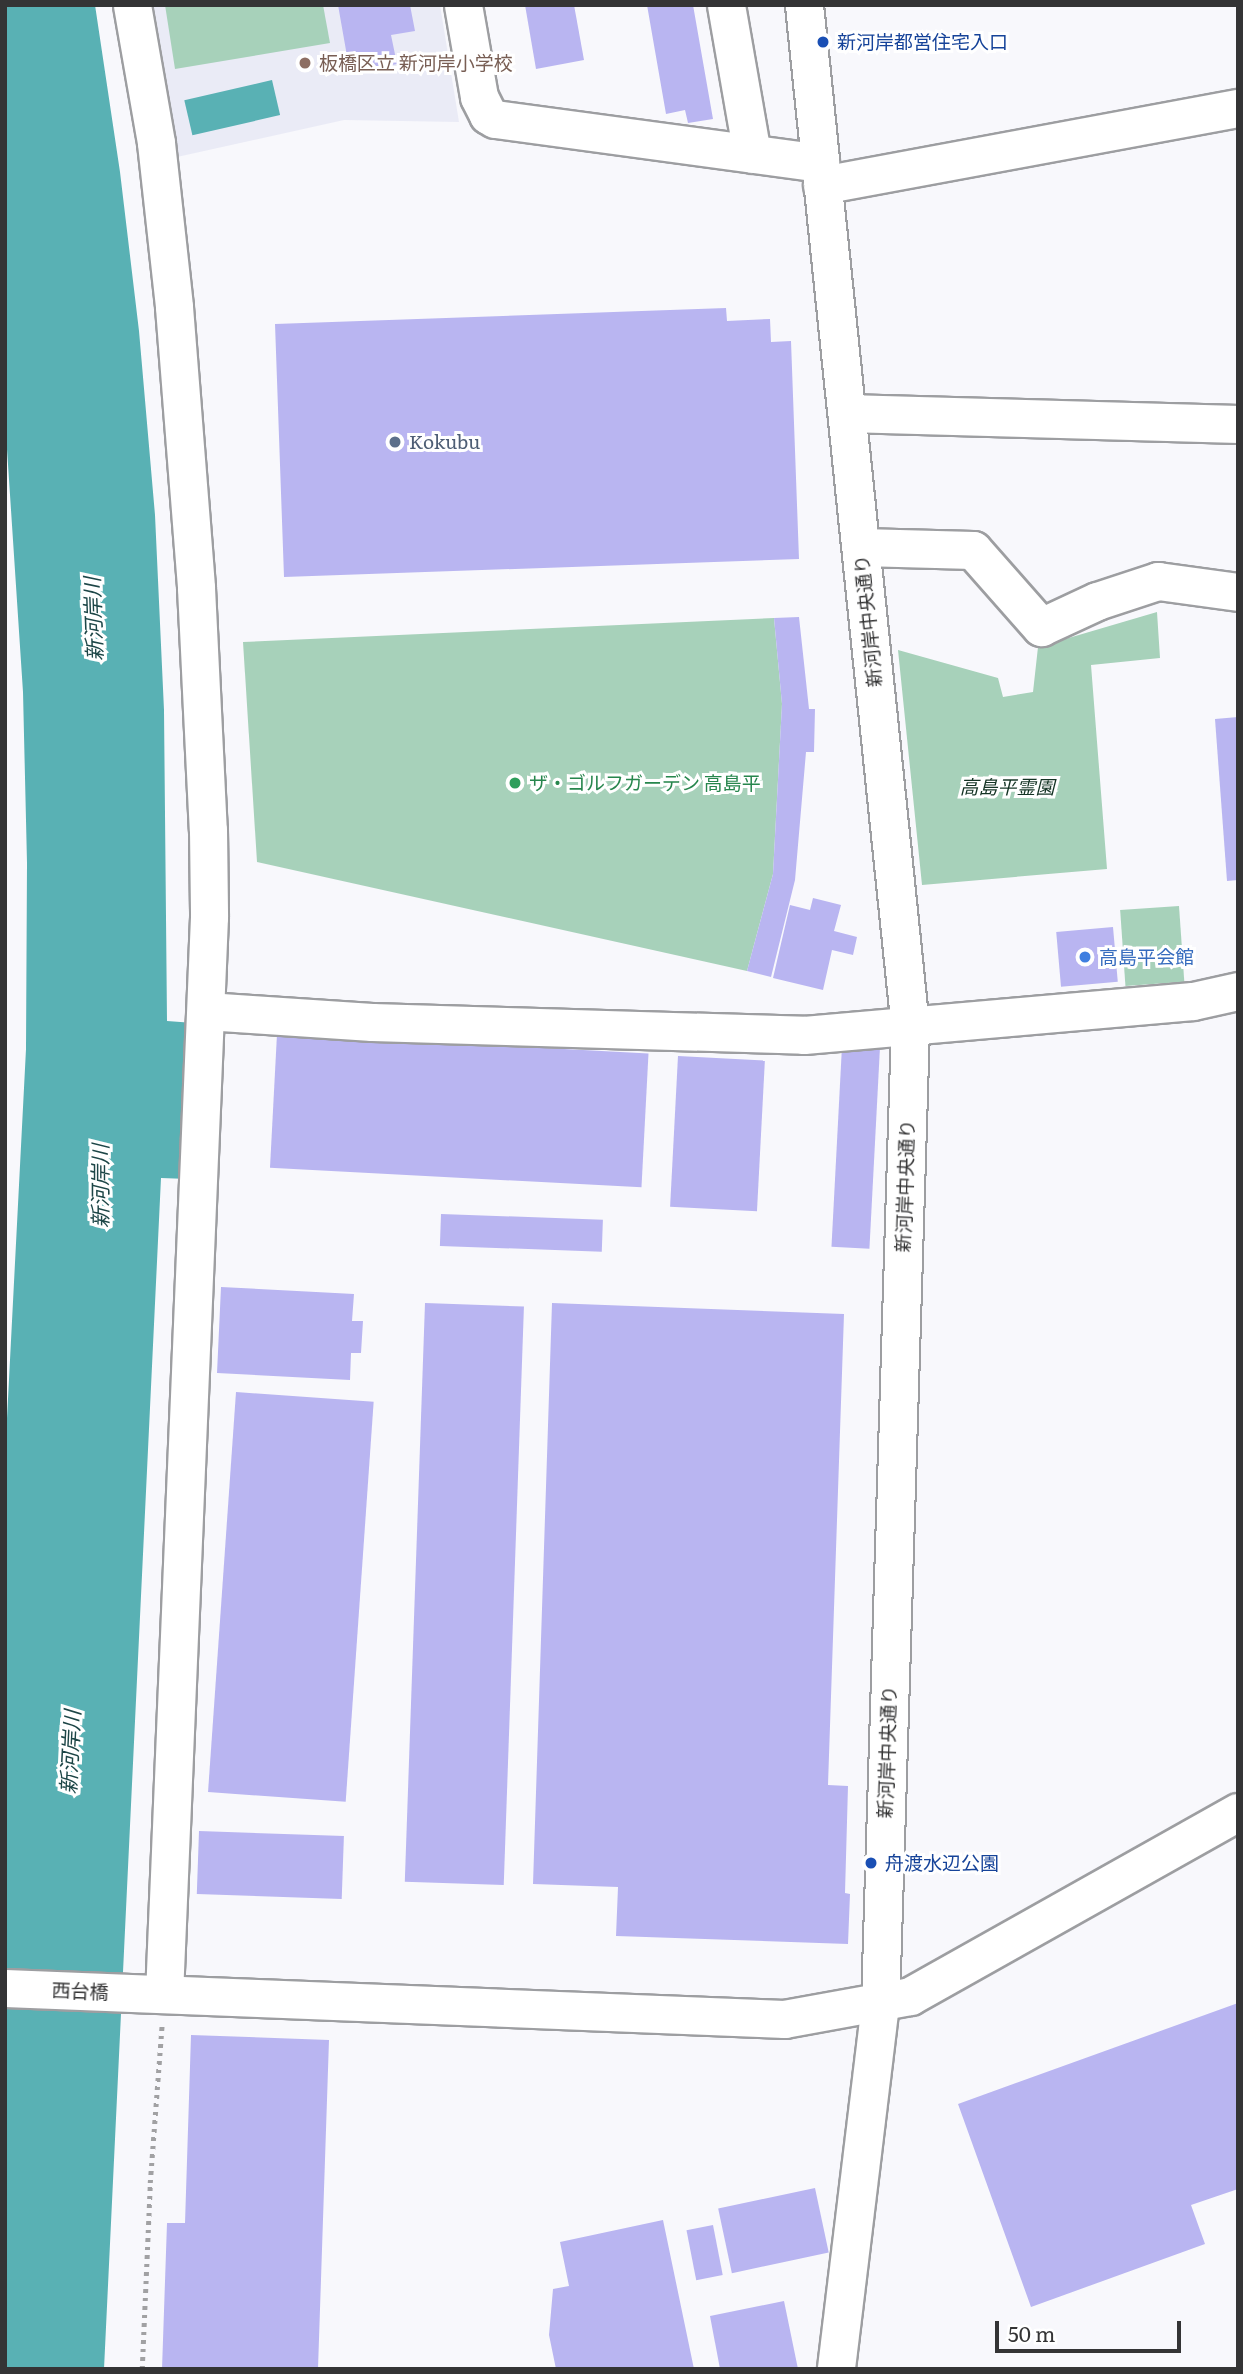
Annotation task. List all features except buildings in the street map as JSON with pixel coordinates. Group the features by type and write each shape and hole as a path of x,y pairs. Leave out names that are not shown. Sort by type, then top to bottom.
{"street":[{"path":"132,5 156,143 185,436 208,830 205,1011 159,1994"},
{"path":"463,5 479,97 482,107 495,120 751,154 821,174 1238,108"},
{"path":"726,5 751,154"},
{"name":"新河岸中央通り","path":"804,5 910,1027 880,2004 836,2369"},
{"path":"847,413 1238,424"},
{"path":"860,547 973,551 1041,626 1097,601 1158,581 1238,592"},
{"path":"205,1011 372,1022 804,1035 1193,1000 1238,991"},
{"name":"西台橋","path":"5,1988 784,2019 880,2004 910,1996 1183,1840 1195,1838 1238,1812"}],"path":[{"path":"142,2369 159,1994"}],"shaded area":[{"name":"板橋区立 新河岸小学校","path":"151,5 440,5 459,122 344,120 177,157"}],"green space":[{"path":"165,5 323,5 330,43 175,69"},
{"name":"高島平霊園","path":"1157,612 1160,658 1091,665 1107,869 922,885 898,650 998,678 1003,697 1033,692 1038,647"},
{"name":"ザ・ゴルフガーデン 高島平","path":"774,618 782,704 773,874 747,971 257,862 243,642"},
{"path":"1179,906 1184,982 1125,986 1120,910"}],"water":[{"name":"新河岸川","path":"5,5 95,5 120,172 139,331 155,515 164,710 167,1021 194,1023 188,1179 161,1178 104,2369 5,2369 5,1457 26,1049 27,863 23,692 5,419"},
{"path":"272,80 280,115 192,135 184,100"}],"place":[{"name":"新河岸都営住宅入口","path":"823,42"},
{"name":"板橋区立 新河岸小学校","path":"305,63"},
{"name":"Kokubu","path":"395,442"},
{"name":"ザ・ゴルフガーデン 高島平","path":"515,783"},
{"name":"高島平会館","path":"1085,957"},
{"name":"舟渡水辺公園","path":"871,1863"}]}
